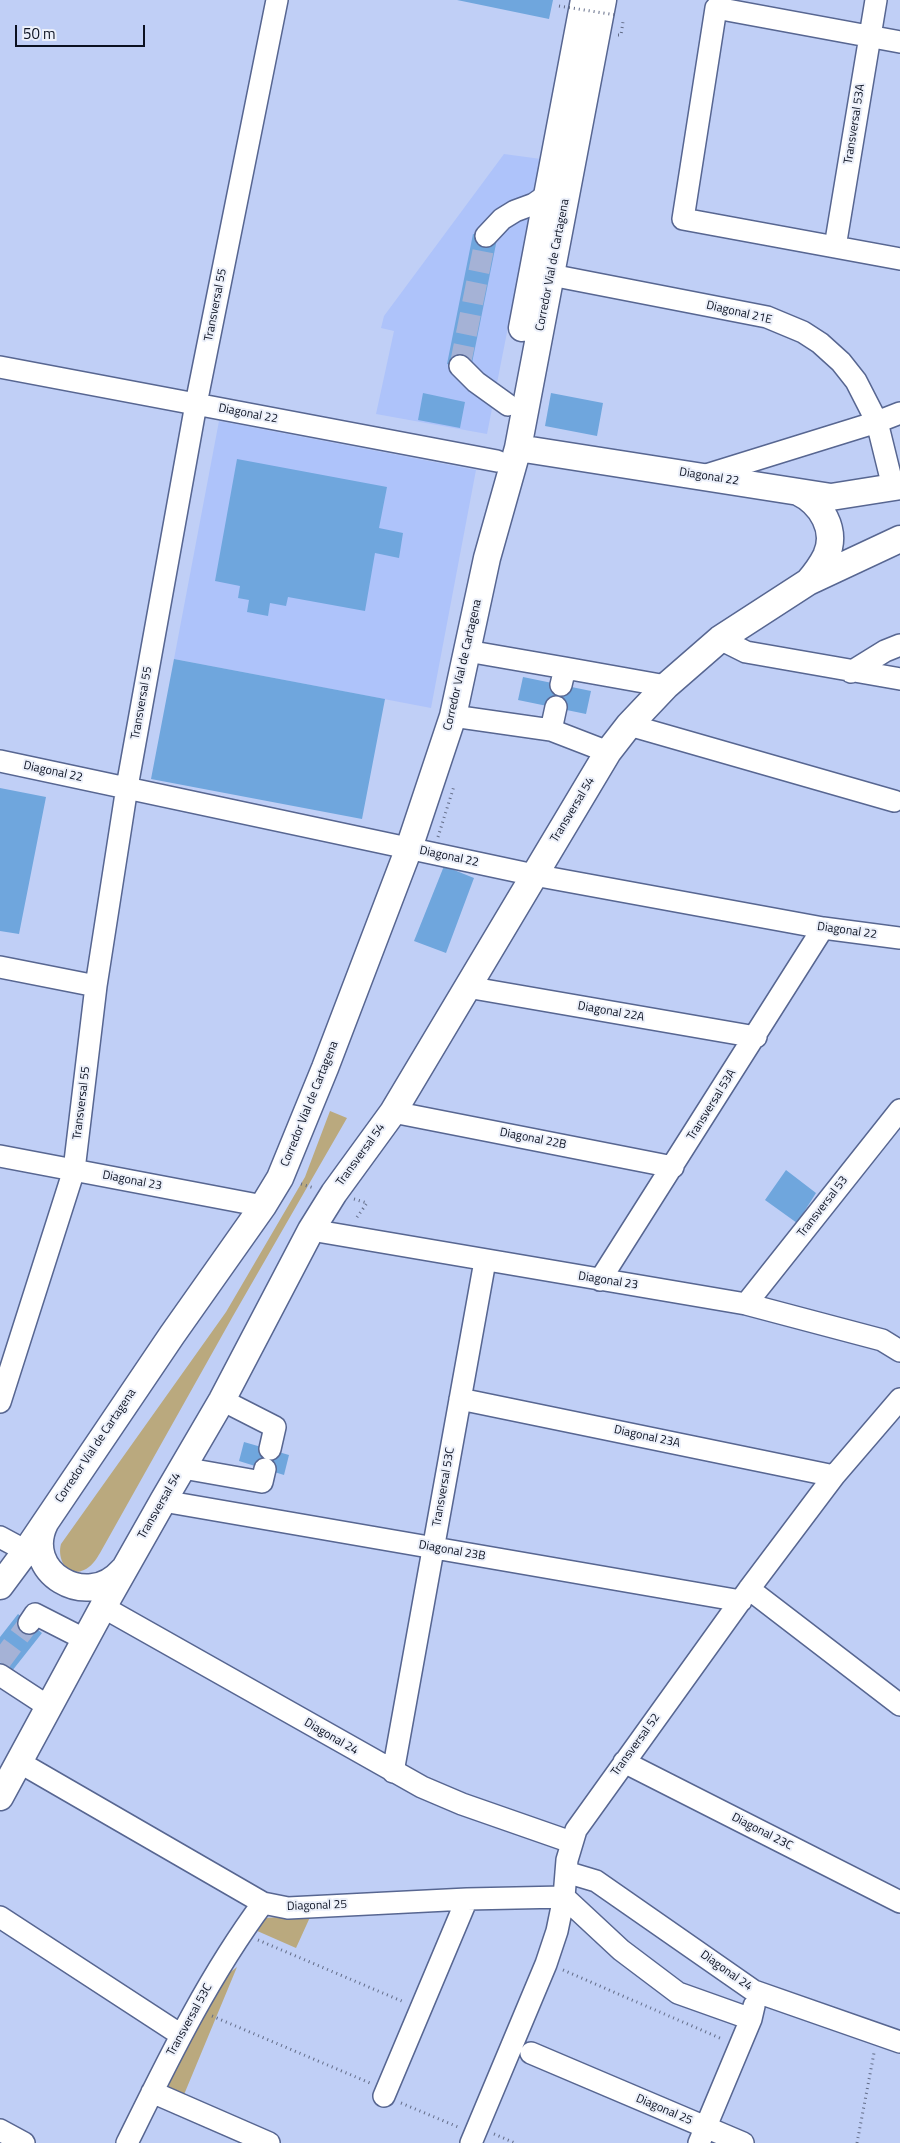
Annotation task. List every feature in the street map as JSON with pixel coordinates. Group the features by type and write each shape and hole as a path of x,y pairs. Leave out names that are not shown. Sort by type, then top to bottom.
{"main road":[{"name":"Corredor Vial de Cartagena","path":"507,454 508,405 546,195 572,3"},
{"name":"Corredor Vial de Cartagena","path":"0,1586 26,1551 172,1334 264,1206 280,1178 326,1068 409,848 453,716 507,454 551,275 610,8"},
{"name":"Diagonal 22","path":"507,454 701,476 832,497 898,493"},
{"path":"795,491 809,498 821,509 828,523 830,539 827,555 808,582"},
{"path":"808,582 900,539"},
{"name":"Transversal 54","path":"0,1797 162,1501 222,1400 311,1230 334,1193 393,1112 608,752 666,686 720,639 808,582"},
{"path":"49,1516 41,1532 40,1544 43,1558 50,1571 61,1580 73,1587 88,1588 102,1586 115,1578 126,1566"}],"street":[{"name":"Transversal 55","path":"0,1402 7,1353 74,1170 96,986 126,788 196,404 278,0"},
{"name":"Transversal 53A","path":"835,247 876,0"},
{"path":"900,42 716,8 683,219 900,260"},
{"path":"486,236 502,219 515,211 534,204 546,195"},
{"name":"Diagonal 21E","path":"551,275 767,317 803,332 820,344 846,368 856,381 876,422 892,445 898,493"},
{"path":"460,366 476,382 508,405"},
{"name":"Diagonal 22","path":"0,367 196,404 507,454"},
{"path":"701,476 900,413"},
{"path":"720,639 746,652 851,672 900,679"},
{"path":"851,672 885,651 900,646"},
{"path":"467,651 563,676 666,686"},
{"path":"551,730 556,708"},
{"path":"453,716 551,730 608,752"},
{"path":"630,725 894,802"},
{"name":"Diagonal 22","path":"0,761 534,875 823,928 900,938"},
{"name":"Transversal 53A","path":"600,1280 756,1037 823,928"},
{"path":"0,967 96,986"},
{"name":"Diagonal 22A","path":"466,987 756,1037"},
{"name":"Transversal 53","path":"746,1304 900,1110"},
{"name":"Diagonal 22B","path":"393,1112 673,1167"},
{"name":"Diagonal 23","path":"0,1156 264,1206"},
{"name":"Diagonal 23","path":"311,1230 746,1304 882,1340 900,1351"},
{"name":"Transversal 53C","path":"392,1772 485,1260"},
{"name":"Diagonal 23A","path":"460,1398 834,1476"},
{"path":"183,1468 262,1482 275,1427 222,1400"},
{"name":"Transversal 52","path":"480,2137 557,1931 564,1897 571,1842 576,1830 745,1595 834,1476 900,1400"},
{"name":"Diagonal 23B","path":"162,1501 433,1548 745,1595 898,1700"},
{"path":"0,1537 26,1551"},
{"name":"Diagonal 24","path":"103,1607 422,1788 571,1842"},
{"path":"29,1623 35,1614 86,1640"},
{"path":"0,1675 49,1707"},
{"name":"Diagonal 25","path":"19,1762 263,1903 288,1908 564,1897"},
{"name":"Diagonal 23C","path":"624,1762 900,1902"},
{"name":"Diagonal 24","path":"566,1872 596,1881 754,1991 900,2042"},
{"path":"564,1897 622,1950 678,1992 751,2019"},
{"path":"385,2093 467,1900"},
{"name":"Transversal 53C","path":"127,2143 195,2009 241,1933 263,1903"},
{"path":"0,1917 181,2035"},
{"path":"703,2135 751,2019 754,2006 754,1991"},
{"name":"Diagonal 25","path":"531,2053 703,2135 743,2143"},
{"path":"152,2092 270,2143"},
{"path":"0,2130 24,2143"}],"path":[{"path":"572,3 610,8"},
{"path":"241,1933 421,2009"},
{"path":"572,1973 739,2047"},
{"path":"195,2009 480,2137 515,2143"},
{"path":"857,2143 878,2035"}],"shaded area":[{"path":"504,154 541,159 487,434 376,414 394,331 381,328 384,316"},
{"path":"219,421 476,470 431,708 174,659"},
{"path":"330,1111 347,1118 100,1553 93,1563 84,1570 78,1572 68,1569 60,1555 61,1544 226,1312 305,1177"},
{"path":"311,1915 296,1948 255,1930 264,1918"},
{"path":"237,1967 183,2097 167,2090 185,2034 218,1982"}],"building":[{"path":"457,0 553,0 549,19"},
{"path":"473,234 497,239 471,368 447,364"},
{"path":"423,393 465,402 460,428 418,420"},
{"path":"551,393 603,403 597,436 545,426"},
{"path":"237,459 387,487 379,528 403,533 399,558 375,553 365,611 288,597 286,606 270,603 268,616 247,612 249,600 238,598 240,586 215,581"},
{"path":"174,659 385,699 362,819 151,779"},
{"path":"523,677 591,691 586,714 518,700"},
{"path":"0,788 46,797 19,934 0,931"},
{"path":"444,866 474,878 446,953 414,941"},
{"path":"786,1170 816,1193 797,1223 765,1200"},
{"path":"244,1442 289,1455 284,1475 239,1461"},
{"path":"18,1614 42,1633 12,1671 0,1662 0,1637"}],"tunnel":[{"path":"460,366 486,236"},
{"path":"0,1662 29,1623"}]}
